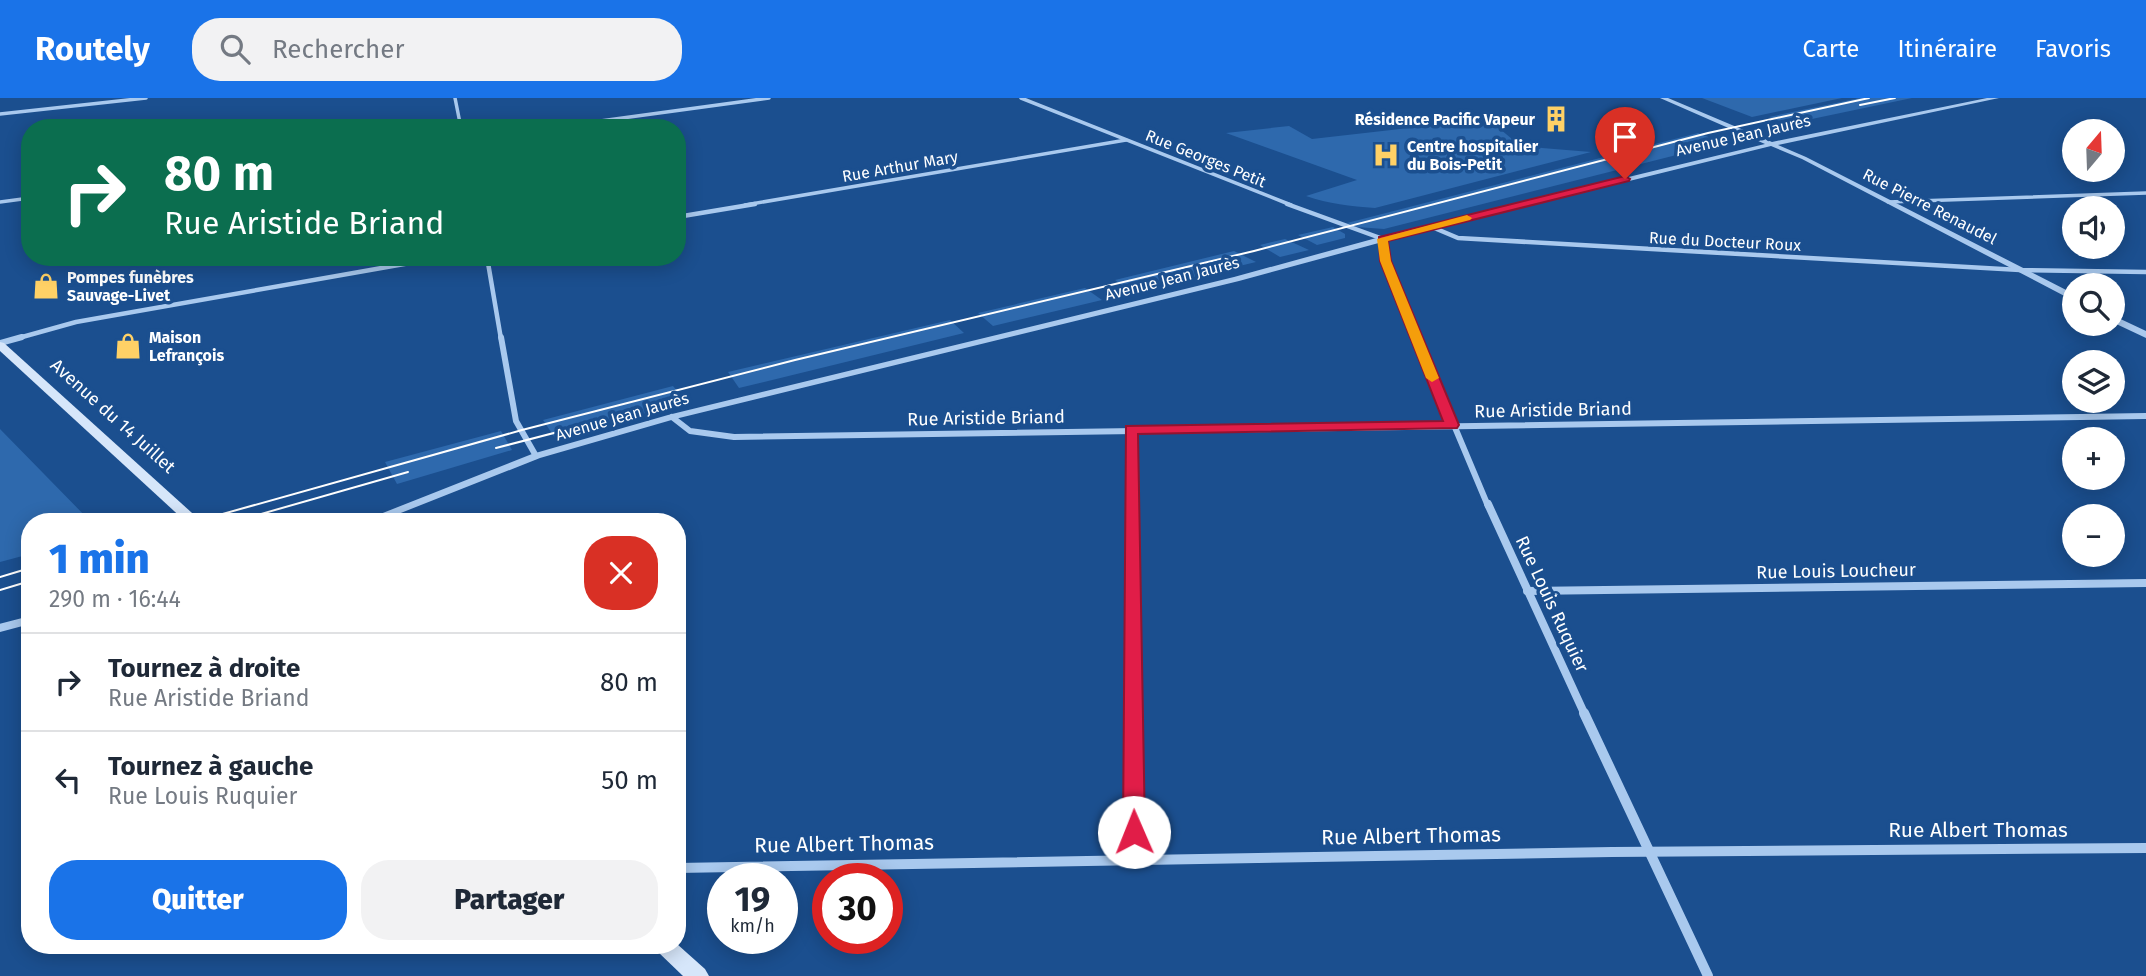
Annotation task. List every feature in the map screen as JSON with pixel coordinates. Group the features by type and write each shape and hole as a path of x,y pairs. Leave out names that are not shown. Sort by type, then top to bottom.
{"main road":[{"name":"Avenue du 14 Juillet","path":"0,344 185,513"},
{"path":"674,954 698,976"}],"street":[{"path":"0,114 146,98"},
{"path":"455,98 459,119"},
{"path":"615,119 769,98"},
{"name":"Rue Georges Petit","path":"1021,98 1333,222 1383,239"},
{"name":"Rue Pierre Renaudel","path":"1663,98 1772,143 2062,292"},
{"name":"Avenue Jean Jaurès","path":"389,513 536,456 672,417 1236,279 1383,239 1772,143 1996,98"},
{"name":"Rue Arthur Mary","path":"686,215 1127,140"},
{"path":"1888,202 2146,193"},
{"path":"0,202 21,199"},
{"name":"Rue du Docteur Roux","path":"1432,227 1458,238 2020,270 2146,272"},
{"name":"Rue Louis Ruquier","path":"1383,239 1386,261 1452,425 1527,591 1653,852 1708,976"},
{"path":"0,344 76,322 393,266"},
{"path":"489,266 515,416 536,456"},
{"path":"2125,324 2146,335"},
{"name":"Rue Aristide Briand","path":"672,417 690,431 733,437 2146,416"},
{"path":"1131,429 1134,859"},
{"name":"Rue Louis Loucheur","path":"1527,591 2146,583"},
{"path":"0,628 21,622"},
{"name":"Rue Albert Thomas","path":"686,868 1134,859 2146,848"}],"shaded area":[{"path":"1702,98 1842,98 1752,117"},
{"path":"1860,98 1912,98 1788,124 1769,117"},
{"path":"1488,119 1512,139 1542,148 1591,152 1375,208 1306,196 1357,180 1226,133 1289,126 1312,139"},
{"path":"1698,133 1724,143 1384,229 1357,227 1347,223"},
{"path":"1333,227 1345,234 1345,238 1317,245 1298,235"},
{"path":"1285,239 1309,250 1280,257 1260,245"},
{"path":"1234,251 1256,262 1132,292 1115,280"},
{"path":"1085,288 1102,300 993,326 978,313"},
{"path":"950,320 964,333 739,388 728,372"},
{"path":"673,386 686,402 555,438 543,420"},
{"path":"0,429 82,513 21,513 21,556 0,562"},
{"path":"501,431 512,450 397,484 385,462"}],"tram line":[{"path":"226,513 522,430 795,360 1254,251 1708,133 1869,98"},
{"path":"1860,105 1895,98"},
{"path":"496,448 604,420"},
{"path":"264,513 408,472"},
{"path":"0,577 21,571"},
{"path":"0,590 21,584"}],"slow traffic":[{"path":"1432,378 1386,261 1383,239 1467,218"}],"place":[{"name":"Résidence Pacific Vapeur","path":"1556,119"},
{"name":"Centre hospitalier du Bois-Petit","path":"1386,155"},
{"name":"Pompes funèbres Sauvage-Livet","path":"46,286"},
{"name":"Maison Lefrançois","path":"128,346"}],"route":[{"path":"1134,832 1131,429 1452,425 1386,261 1383,239 1625,179"}]}
